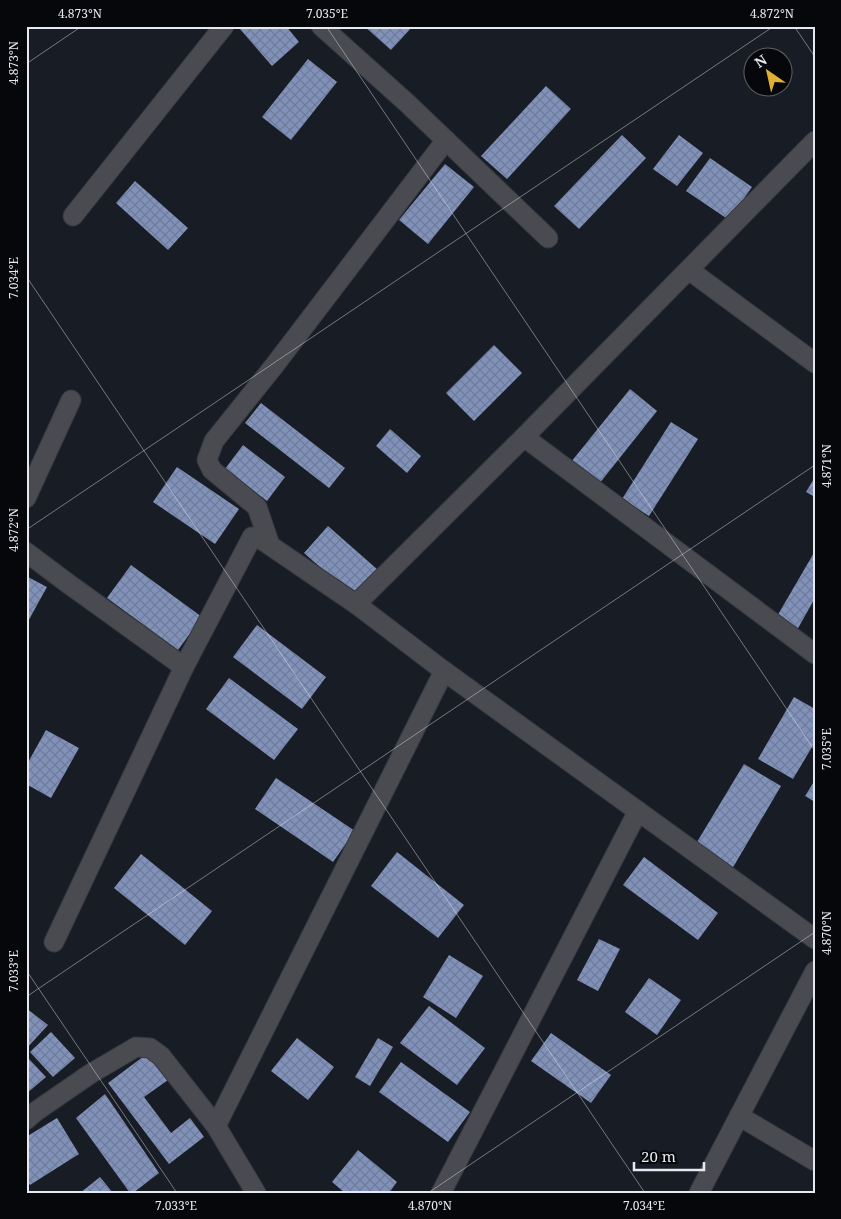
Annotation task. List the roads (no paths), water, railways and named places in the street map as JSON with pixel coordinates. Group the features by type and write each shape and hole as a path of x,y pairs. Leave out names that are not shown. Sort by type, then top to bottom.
{"street":[{"path":"73,216 224,26"},
{"path":"321,26 407,103 548,238"},
{"path":"270,545 257,507 212,470 207,460 214,441 274,366 446,140"},
{"path":"356,604 815,142"},
{"path":"689,270 815,364"},
{"path":"26,498 71,400"},
{"path":"524,437 815,654"},
{"path":"54,942 184,667 252,537 258,538 270,545 356,604 444,671 815,939"},
{"path":"26,552 184,667"},
{"path":"216,1126 444,671"},
{"path":"441,1193 638,811"},
{"path":"699,1193 815,971"},
{"path":"26,1120 90,1074 136,1047 150,1048 161,1056 216,1126 256,1193"},
{"path":"739,1116 815,1161"}]}
